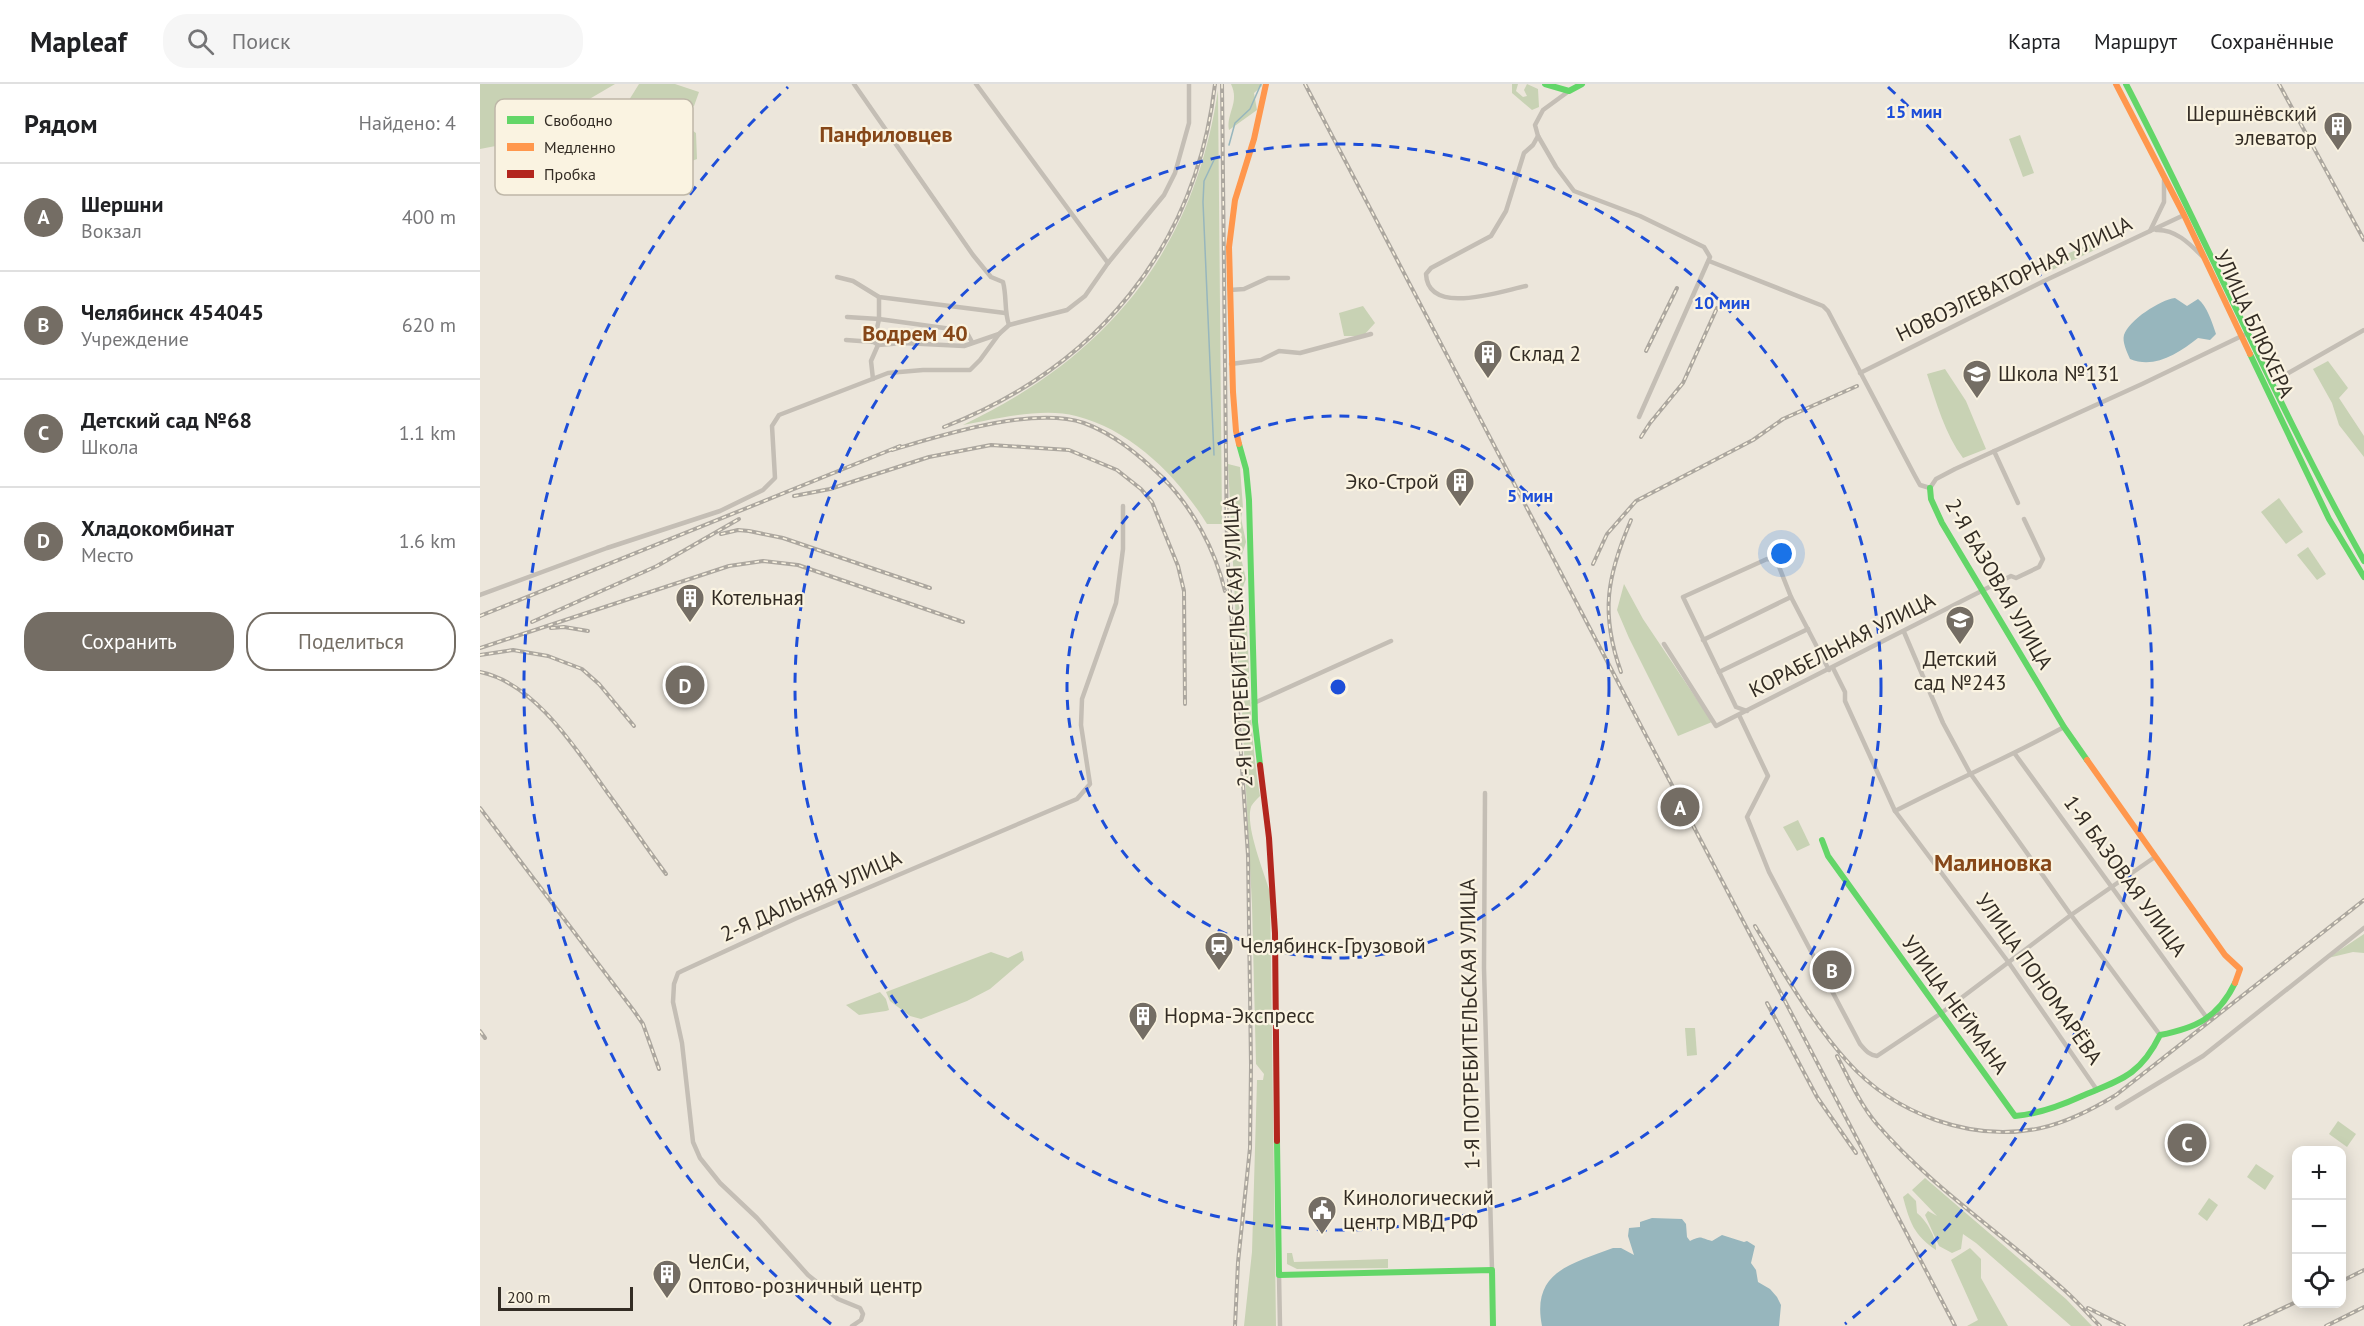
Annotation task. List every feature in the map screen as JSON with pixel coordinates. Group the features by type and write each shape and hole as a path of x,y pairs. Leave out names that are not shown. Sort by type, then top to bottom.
{"street":[{"path":"854,84 973,255 991,276 1003,282 1006,292 1005,313 1009,325"},
{"path":"976,84 1108,263"},
{"path":"480,595 607,548 720,511 763,490 775,478 772,426 779,415 888,374 923,370 970,370 1009,325 1073,306 1085,296 1108,263 1172,183 1189,123 1189,84"},
{"name":"2-Я ПОТРЕБИТЕЛЬСКАЯ УЛИЦА","path":"1266,84 1254,139 1235,200 1230,247 1230,290 1231,364 1236,431 1246,469 1249,500 1257,759 1269,838 1275,933 1280,1326"},
{"path":"1545,84 1569,91"},
{"path":"1582,84 1548,105 1539,114 1534,125 1560,174 1574,191 1640,216 1704,247 1710,257 1639,417"},
{"name":"УЛИЦА БЛЮХЕРА","path":"2116,84 2184,215 2240,337 2364,561"},
{"name":"УЛИЦА БЛЮХЕРА","path":"2126,84 2176,180 2248,333 2268,385 2329,519 2364,577"},
{"path":"1526,286 1459,300 1441,297 1431,288 1426,274 1431,268 1491,236 1506,211 1524,153 1533,145 1538,136"},
{"path":"2150,231 2164,202 2163,173"},
{"name":"НОВОЭЛЕВАТОРНАЯ УЛИЦА","path":"1860,373 2184,215"},
{"path":"2150,231 2171,232 2188,241 2205,259"},
{"name":"2-Я БАЗОВАЯ УЛИЦА","path":"1709,261 1823,306 1828,311 1920,485 1930,488 1931,499 1942,523 2064,727 2225,955 2240,969 2236,982 2215,1011 2207,1018"},
{"path":"837,277 853,281 879,297 1005,313"},
{"path":"1230,290 1244,289 1268,278 1288,278"},
{"path":"873,379 871,361 876,344 879,297"},
{"path":"847,317 879,319 966,332 972,342"},
{"path":"2268,385 2364,330"},
{"path":"1930,488 1936,479 2248,333"},
{"path":"846,340 876,344 964,346 999,334"},
{"path":"1231,364 1261,360 1280,351 1300,353 1371,334"},
{"path":"1994,452 2018,503"},
{"name":"2-Я ДАЛЬНЯЯ УЛИЦА","path":"852,1326 861,1320 863,1314 860,1308 832,1295 808,1275 757,1218 720,1183 700,1158 693,1142 682,1043 674,1002 674,984 678,973 682,971 797,918 1077,799 1086,791 1090,784 1081,725 1082,699 1116,603 1123,549 1124,506"},
{"name":"КОРАБЕЛЬНАЯ УЛИЦА","path":"1664,644 1716,726 2011,576 2016,578 2039,567 2043,559 2024,519"},
{"name":"УЛИЦА ПОНОМАРЁВА","path":"1703,640 1683,597 1767,559 1778,564 1791,597 1845,692 1845,701 1895,811 2009,963 2097,1090"},
{"path":"1747,711 1736,707 1703,640 1791,597"},
{"path":"1719,672 1808,629"},
{"path":"1904,632 1942,723 1970,773 2160,1035"},
{"path":"1254,703 1390,641"},
{"path":"1739,715 1768,776 1747,817 1769,872 1860,1044 1868,1053 1877,1056 1940,1014 2071,915 2156,857"},
{"path":"1895,811 1970,773 2015,754 2064,727"},
{"name":"1-Я БАЗОВАЯ УЛИЦА","path":"2015,754 2207,1018"},
{"name":"1-Я ПОТРЕБИТЕЛЬСКАЯ УЛИЦА","path":"1485,794 1484,968 1494,1326"},
{"name":"УЛИЦА НЕЙМАНА","path":"1822,840 1828,856 2015,1116 2070,1103 2097,1090"},
{"path":"2117,1108 2203,1056 2364,928"},
{"path":"2160,1035 2188,1029 2207,1018"},
{"path":"2097,1090 2114,1085 2131,1074 2154,1049 2160,1035"},
{"path":"1280,1275 1492,1270"}],"green space":[{"path":"480,84 615,84 589,99 495,99 495,146 480,149"},
{"path":"639,84 675,84 699,92 693,107 693,99 630,99"},
{"path":"1231,84 1262,84 1262,86 1254,93 1257,110 1229,130 1229,118 1234,102"},
{"path":"1512,84 1518,84 1516,91 1523,97 1527,96 1524,90 1527,84 1538,89 1539,107 1532,110 1512,93"},
{"path":"1218,90 1222,524 1207,524 1182,489 1152,458 1116,432 1097,423 1076,416 1034,413 963,425 1015,397 1061,366 1101,331 1136,292 1165,249 1188,201 1206,148"},
{"path":"693,131 696,133 697,159 693,161"},
{"path":"2020,135 2034,173 2023,177 2009,139"},
{"path":"2094,243 2099,248 2050,271 2049,261"},
{"path":"1363,306 1375,323 1363,336 1344,336 1339,313"},
{"path":"2328,361 2348,388 2339,398 2364,436 2364,457 2339,425 2332,403 2313,369"},
{"path":"1945,369 1966,401 1986,449 1963,458 1946,428 1927,374"},
{"path":"1228,464 1240,467 1243,508 1241,518 1246,542 1241,558 1246,579 1241,592 1246,608 1243,618 1247,626 1252,732 1260,796 1253,803 1250,815 1256,849 1270,892 1276,1326 1244,1326 1252,1252 1257,1080 1263,1080 1264,1074 1256,1064 1252,905 1242,714 1247,686 1239,682"},
{"path":"2279,498 2303,532 2286,544 2261,512"},
{"path":"2308,547 2326,574 2317,580 2297,555"},
{"path":"1624,584 1643,619 1712,722 1678,736 1617,610"},
{"path":"1798,820 1810,845 1797,851 1783,827"},
{"path":"2364,934 2364,953 2353,952 2328,958"},
{"path":"1022,951 1024,960 990,989 967,1001 921,1019 910,1016 890,1001 886,992 991,952 1008,958"},
{"path":"880,992 886,999 889,1010 859,1015 846,1005"},
{"path":"1685,1028 1695,1028 1697,1055 1687,1056"},
{"path":"2338,1121 2356,1134 2347,1147 2329,1134"},
{"path":"2256,1164 2274,1176 2265,1190 2247,1177"},
{"path":"1925,1178 2066,1299 2092,1326 2071,1326 1963,1234 1961,1249 1952,1253 1939,1246 1925,1215 1928,1211 1937,1216 1912,1190"},
{"path":"1908,1193 1916,1201 1917,1213 1930,1230 1935,1240 1936,1250 1923,1239 1911,1221 1903,1197"},
{"path":"2209,1198 2218,1205 2207,1221 2198,1214"},
{"path":"1970,1248 1981,1259 1981,1278 2008,1326 1967,1326 1978,1320 1951,1260"},
{"path":"1287,1253 1292,1253 1294,1262 1388,1259 1388,1268 1297,1269 1287,1264"}],"water":[{"path":"2175,298 2187,306 2198,299 2207,310 2216,334 2210,340 2198,338 2174,354 2157,361 2139,362 2130,359 2124,341 2127,329 2146,312"},
{"path":"1652,1218 1682,1219 1686,1224 1687,1237 1690,1241 1699,1238 1712,1241 1722,1235 1747,1241 1755,1246 1751,1263 1756,1270 1758,1282 1770,1289 1781,1305 1779,1326 1542,1326 1540,1308 1543,1293 1549,1281 1558,1272 1583,1259 1613,1248 1621,1248 1634,1255 1628,1236 1629,1228 1640,1227 1640,1222"}],"waterway":[{"path":"1229,145 1235,123 1250,109 1261,84"},
{"path":"1214,160 1204,181 1203,202 1214,455"}],"railway":[{"path":"944,427 999,402 1048,372 1092,336 1129,295 1161,249 1186,198 1204,143 1215,84"},
{"path":"1222,84 1227,551 1248,855 1251,1065 1250,1148 1238,1262 1235,1326"},
{"path":"1305,84 1955,1326"},
{"path":"2279,84 2364,240"},
{"path":"1646,351 1677,288"},
{"path":"1641,437 1683,383 1717,308"},
{"path":"1593,564 1607,534 1636,501 1753,440 1783,419 1857,386"},
{"path":"892,450 961,430 1014,420 1063,419 1084,423 1126,446 1173,489 1209,544 1225,591"},
{"path":"794,496 830,489 929,457 991,445 1069,450 1117,470 1141,489 1152,502 1178,566 1184,591 1185,704"},
{"path":"480,616 900,446"},
{"path":"532,622 657,566 739,519"},
{"path":"1621,672 1610,631 1609,595 1616,559 1631,520"},
{"path":"721,534 738,530 783,538 930,588"},
{"path":"480,648 729,566 763,561 798,565 963,622"},
{"path":"551,628 564,627 588,631"},
{"path":"480,655 513,650 548,656 582,669 599,684 634,726"},
{"path":"480,672 519,689 552,720 568,738 666,874"},
{"path":"480,808 643,1024 659,1069"},
{"path":"1755,926 1822,1031 1866,1080 1887,1096 1936,1120 1988,1131 2015,1132 2041,1128 2071,1119 2116,1095 2364,900"},
{"path":"1767,1003 1817,1097 1856,1153"},
{"path":"480,1031 485,1038"},
{"path":"1837,1056 1865,1108 1897,1146 1942,1188 2061,1287 2100,1326"},
{"path":"2346,1279 2364,1270"},
{"path":"2245,1326 2292,1304"},
{"path":"2326,1326 2364,1307"},
{"path":"2088,1308 2124,1326"}],"traffic: fast":[{"path":"1545,84 1569,91 1582,84"},
{"path":"2126,84 2186,203 2272,384 2364,561"},
{"path":"2250,354 2329,519 2364,577"},
{"path":"1239,444 1246,469 1249,500 1255,722 1260,765"},
{"path":"1930,488 1931,499 1942,523 2064,727 2087,760"},
{"path":"1822,840 1828,856 2015,1116 2057,1106 2128,1075 2145,1060 2160,1035 2185,1029 2205,1020 2221,1005 2235,983"},
{"path":"1277,1141 1279,1275 1492,1270 1493,1326"}],"traffic: slow":[{"path":"1239,444 1233,392 1229,247 1235,200 1254,139 1266,84"},
{"path":"2116,84 2184,215 2250,354"},
{"path":"2087,760 2225,955 2240,969 2235,983"}],"traffic: jam":[{"path":"1260,765 1269,838 1275,933 1277,1141"}],"place":[{"name":"Шершнёвский элеватор","path":"2338,152"},
{"name":"Склад 2","path":"1488,380"},
{"name":"Школа №131","path":"1977,400"},
{"name":"Эко-Строй","path":"1460,508"},
{"name":"Котельная","path":"690,624"},
{"name":"Детский сад №243","path":"1960,646"},
{"name":"Хладокомбинат","path":"685,685"},
{"name":"Шершни","path":"1680,807"},
{"name":"Челябинск 454045","path":"1832,970"},
{"name":"Челябинск-Грузовой","path":"1219,972"},
{"name":"Норма-Экспресс","path":"1143,1042"},
{"name":"Детский сад №68","path":"2187,1143"},
{"name":"Кинологический центр МВД РФ","path":"1322,1236"},
{"name":"ЧелСи, Оптово-розничный центр","path":"667,1300"}],"district":[{"name":"Панфиловцев","path":"886,134"},
{"name":"Водрем 40","path":"915,333"},
{"name":"Малиновка","path":"1993,863"}]}
